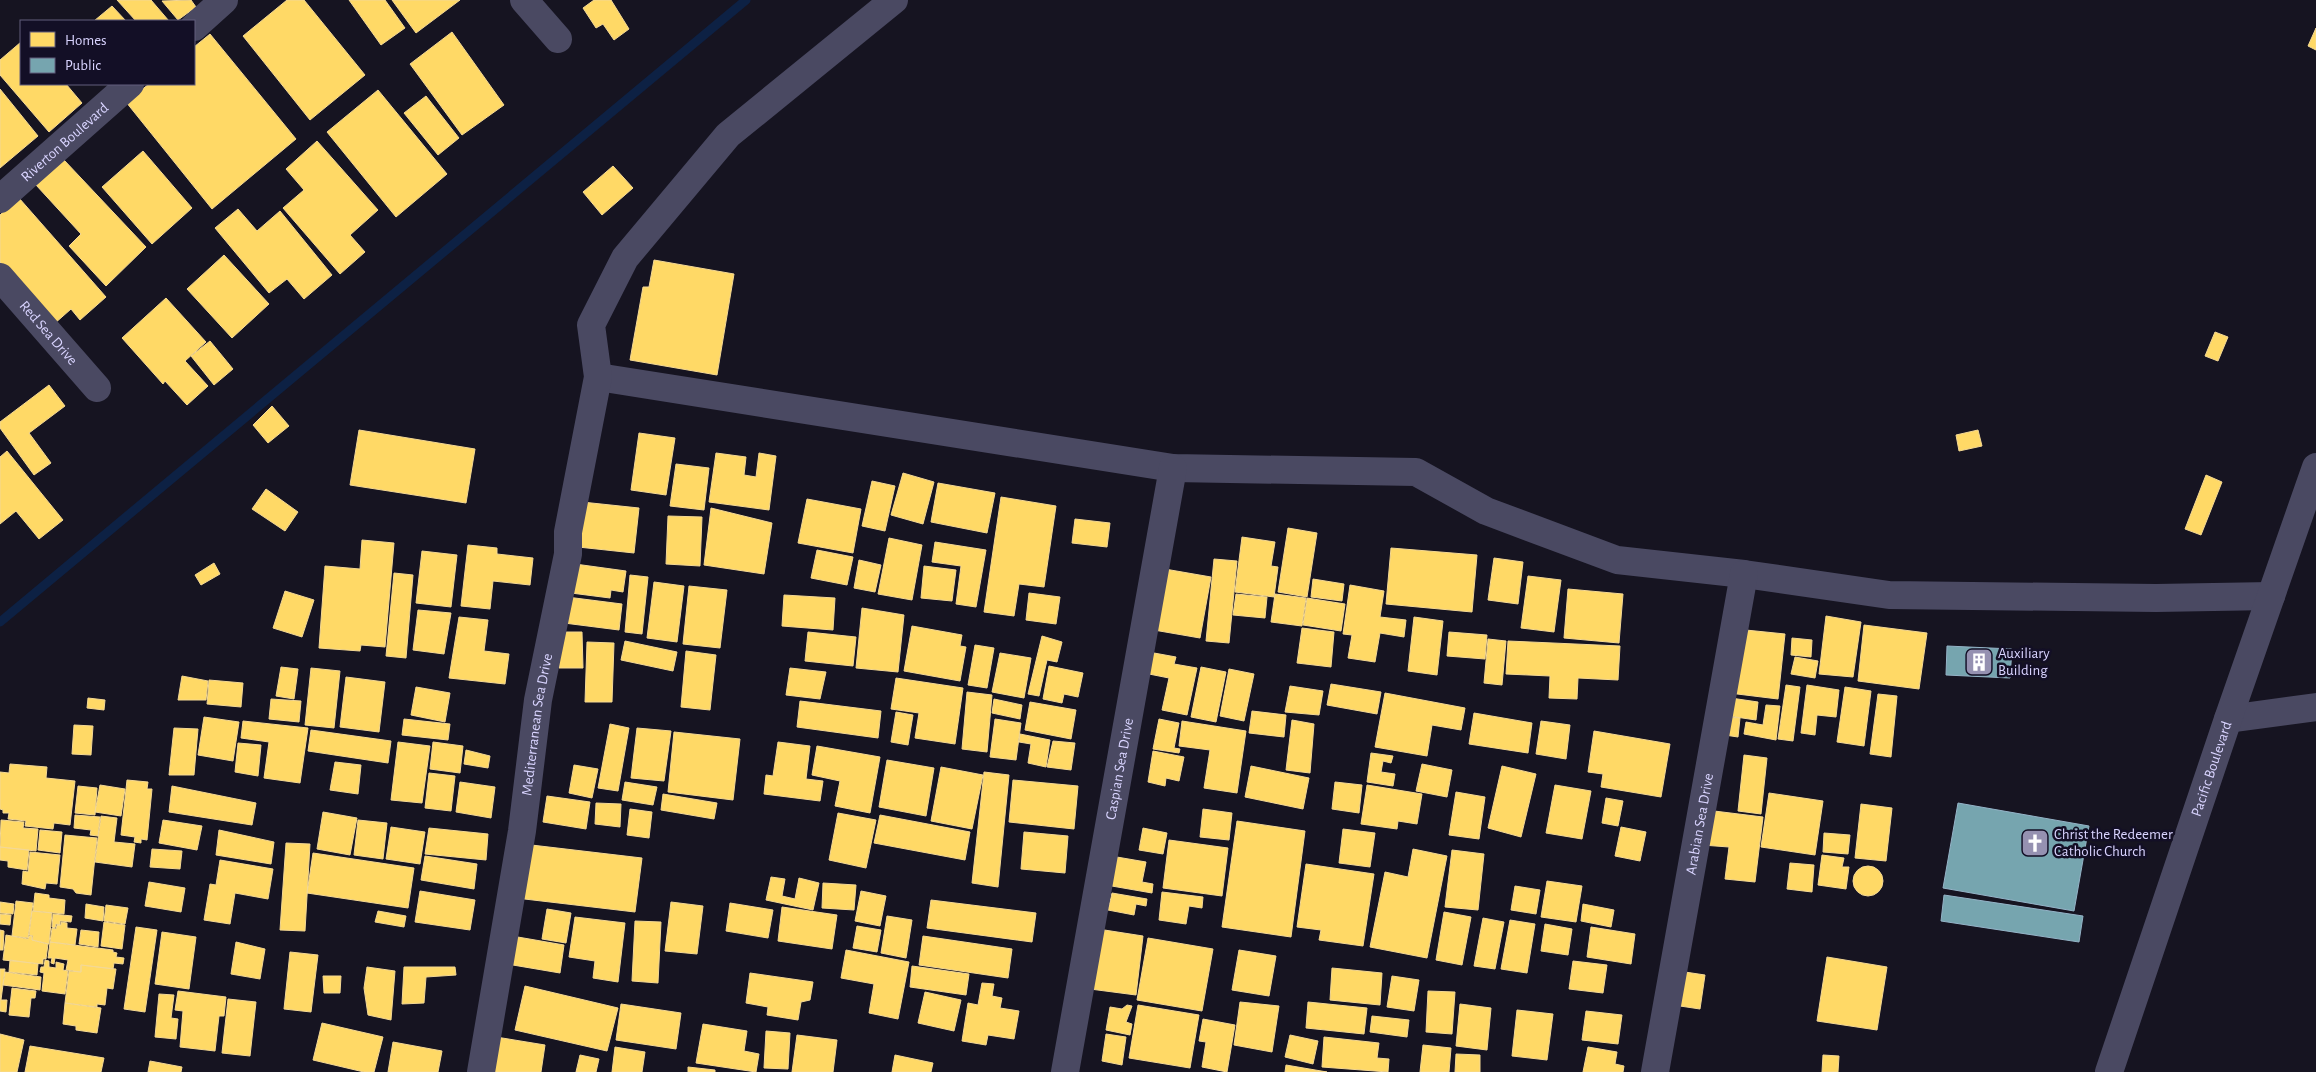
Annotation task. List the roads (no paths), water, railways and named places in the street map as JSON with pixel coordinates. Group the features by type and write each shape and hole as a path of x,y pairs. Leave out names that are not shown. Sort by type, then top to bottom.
{"street":[{"path":"195,26 224,0"},
{"path":"524,0 558,39"},
{"name":"Mediterranean Sea Drive","path":"481,1072 522,831 538,700 568,554 568,532 598,377 591,325 625,258 728,135 894,0"},
{"name":"Riverton Boulevard","path":"0,199 129,85"},
{"name":"Red Sea Drive","path":"0,277 97,388"},
{"path":"598,377 1173,468 1416,472 1486,511 1617,560 1744,574 1889,595 2156,598 2270,596"},
{"name":"Pacific Boulevard","path":"2109,1072 2270,596 2316,466"},
{"name":"Caspian Sea Drive","path":"1065,1072 1173,468"},
{"name":"Arabian Sea Drive","path":"1655,1072 1744,574"},
{"path":"2228,719 2316,707"}],"waterway":[{"path":"0,622 746,0"}],"place":[{"name":"Auxiliary Building","path":"1979,662"},
{"name":"Christ the Redeemer Catholic Church","path":"2035,843"}]}
